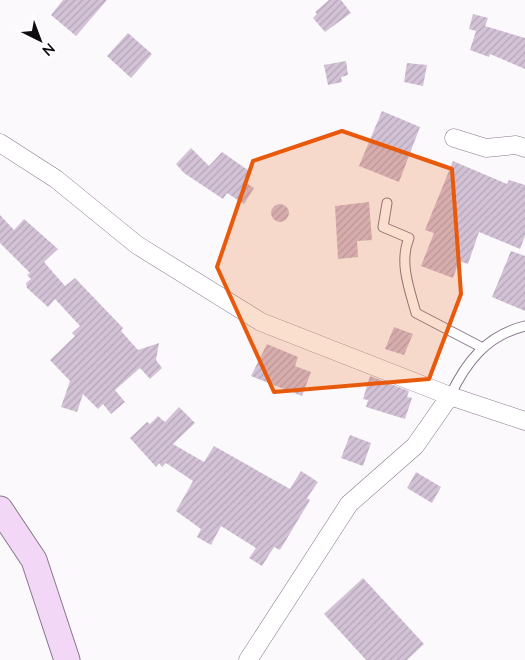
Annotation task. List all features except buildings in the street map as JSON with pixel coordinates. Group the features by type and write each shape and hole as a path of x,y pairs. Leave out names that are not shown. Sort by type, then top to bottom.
{"street":[{"path":"454,138 486,148 516,145 525,148"},
{"path":"0,144 56,179 137,245 261,322 450,396 525,421"},
{"path":"248,660 349,504 415,446 450,396"},
{"path":"0,509 34,560 67,660"}],"lane":[{"path":"387,203 383,227 409,238 405,248 406,276 416,313 481,347"},
{"path":"450,396 457,381 481,347 516,328 525,326"}],"highlighted area":[{"path":"342,131 452,169 461,294 429,379 274,392 217,267 253,161"}]}
